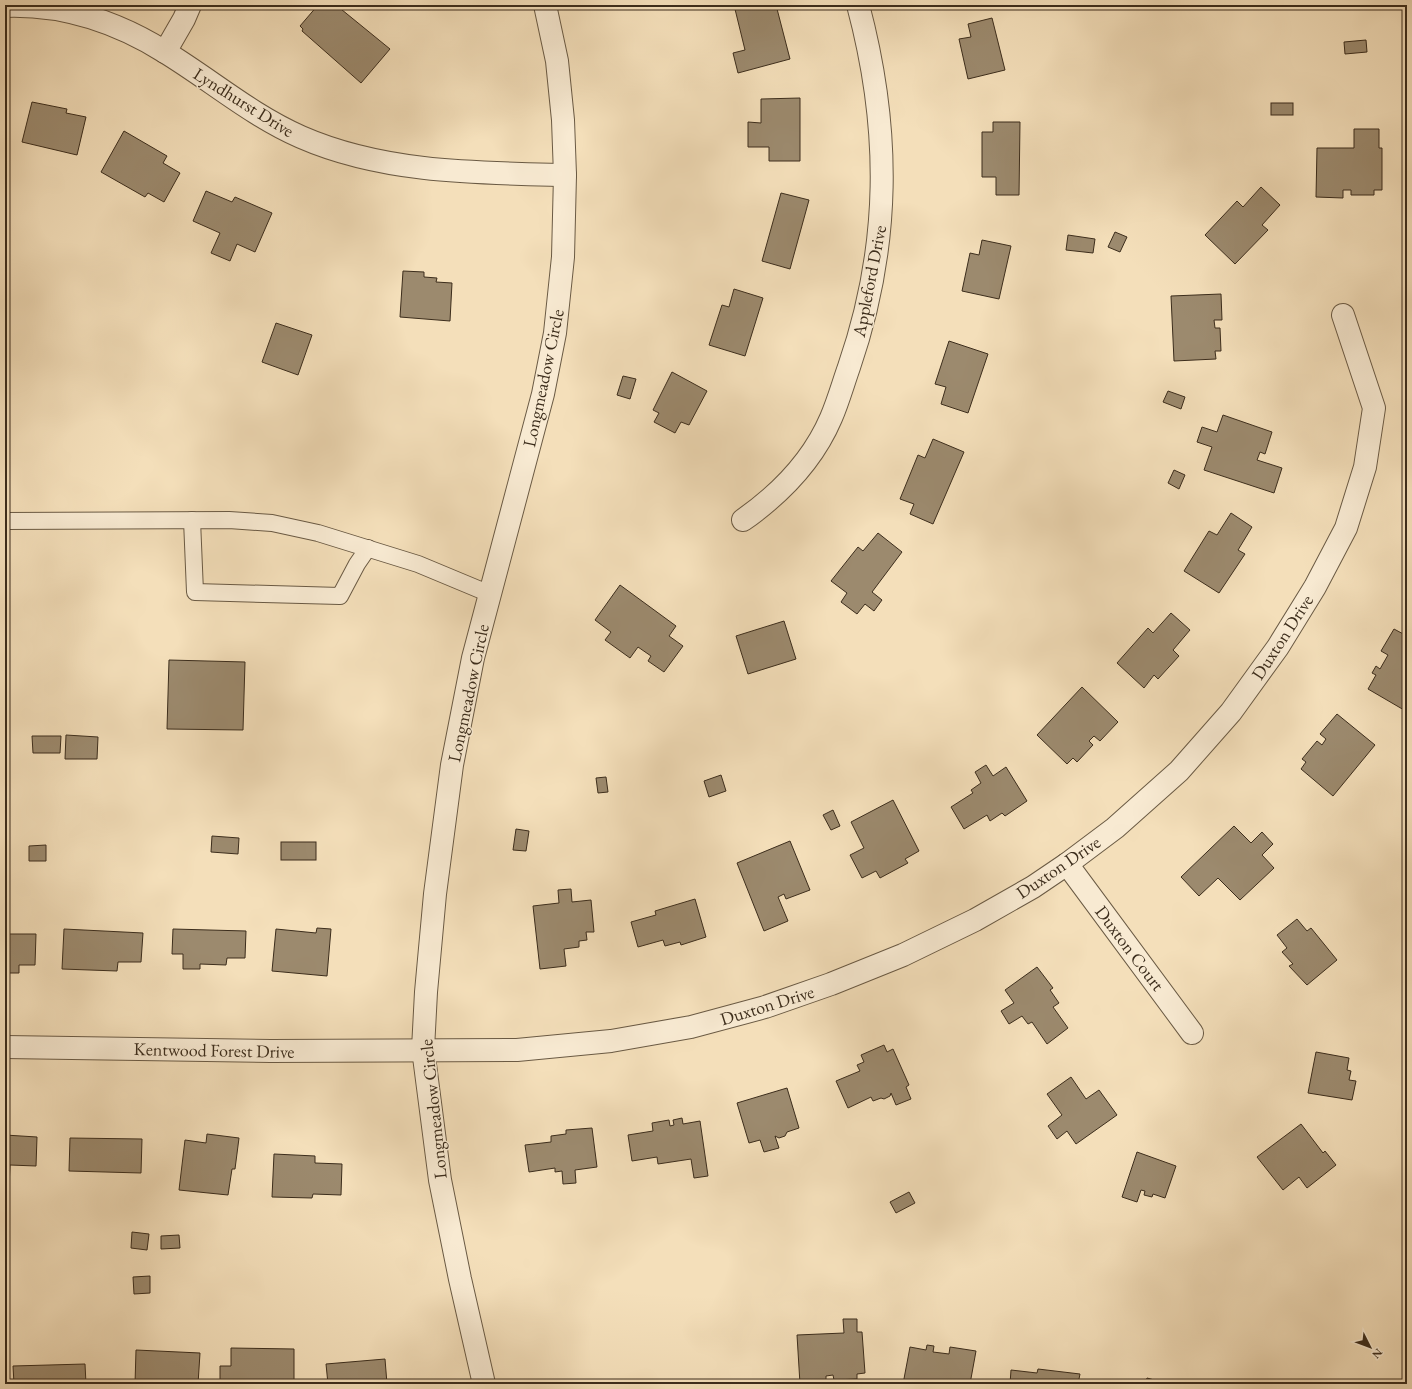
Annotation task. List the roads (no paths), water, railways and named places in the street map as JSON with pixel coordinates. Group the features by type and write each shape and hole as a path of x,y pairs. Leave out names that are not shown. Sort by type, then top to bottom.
{"street":[{"name":"Lyndhurst Drive","path":"5,6 29,5 76,13 114,26 165,52 254,113 301,137 350,154 400,165 492,173 565,175"},
{"path":"165,52 184,19 190,5"},
{"name":"Longmeadow Circle","path":"484,1384 463,1294 440,1180 423,1049 426,992 435,894 452,765 473,658 543,394 555,333 563,257 565,175 563,120 557,61 545,5"},
{"name":"Appleford Drive","path":"743,520 787,484 812,454 831,419 856,346 872,285 881,224 882,161 877,104 858,5"},
{"name":"Duxton Drive","path":"423,1049 517,1050 611,1041 691,1027 765,1007 831,984 903,955 975,920 1033,887 1115,828 1179,771 1231,712 1278,647 1315,587 1346,528 1365,467 1374,408 1343,315"},
{"name":"Duxton Court","path":"1067,864 1192,1033"},
{"name":"Kentwood Forest Drive","path":"5,1047 271,1052 423,1049"}],"lane":[{"path":"192,520 195,592 340,596 357,564 368,548"},
{"path":"5,521 229,520 272,523 318,533 418,564 490,594"}]}
